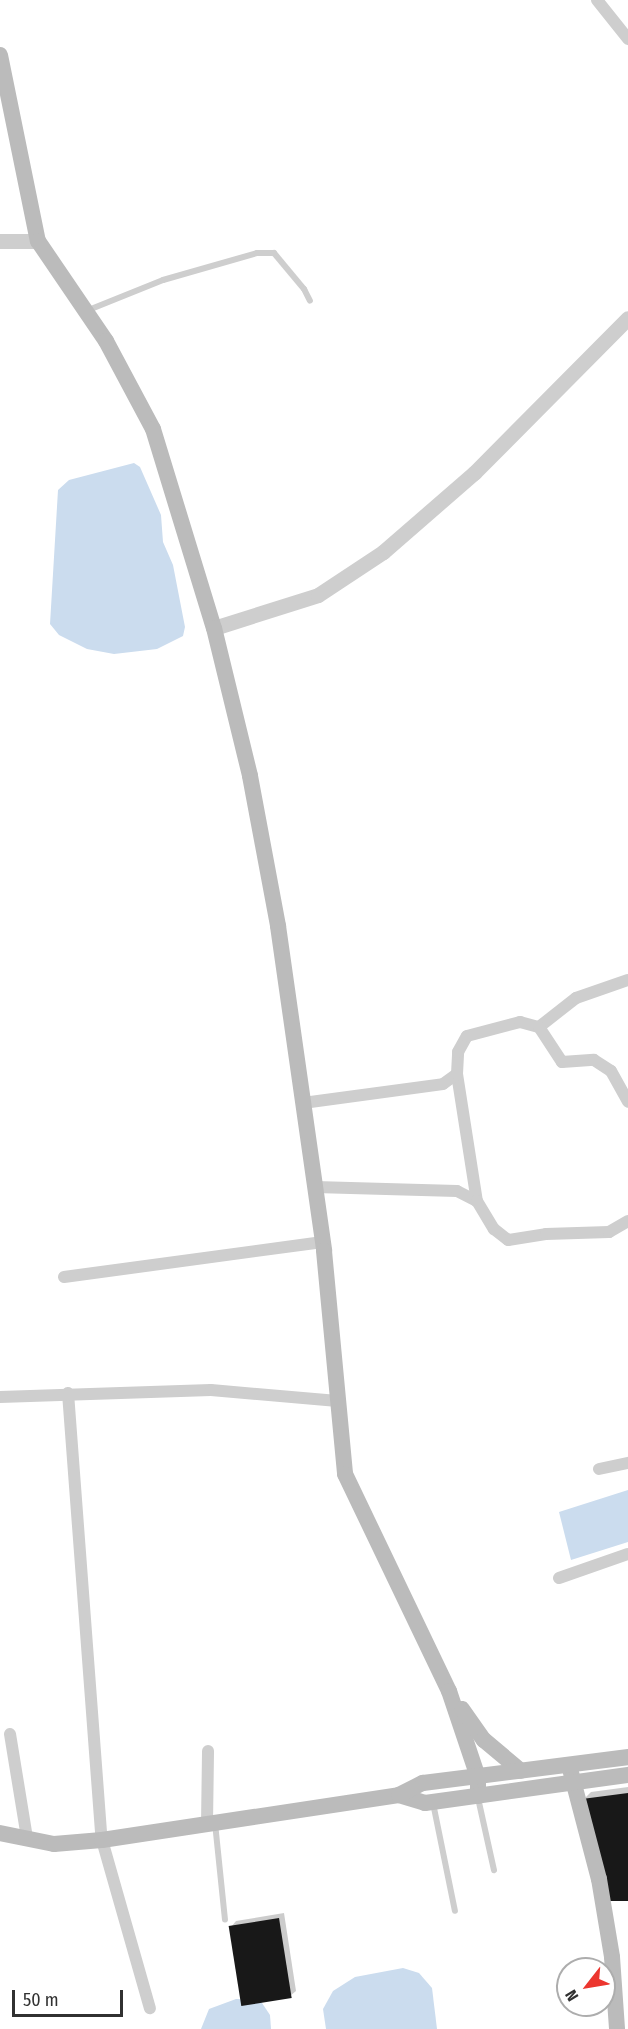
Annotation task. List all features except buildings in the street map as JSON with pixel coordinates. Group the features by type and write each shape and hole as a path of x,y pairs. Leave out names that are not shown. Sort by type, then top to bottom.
{"main road":[{"path":"0,54 1,80 38,241 106,341 153,429 214,628 254,800 278,926 323,1242 345,1474 449,1691 478,1777 478,1796"},
{"path":"449,1691 484,1740 521,1771"},
{"path":"0,1833 54,1844 102,1840 399,1795 423,1784 628,1758"},
{"path":"569,1765 599,1879 612,1957 617,2029"},
{"path":"399,1795 432,1802 628,1775"}],"street":[{"path":"597,0 628,39"},
{"path":"0,241 38,241"},
{"path":"214,628 318,595 383,552 474,473 628,318"},
{"path":"539,1027 576,998 628,980"},
{"path":"628,1102 611,1071 594,1060 562,1062 539,1027 520,1022 467,1036 458,1052 457,1074 477,1201 494,1229 508,1240 609,1232 628,1221"},
{"path":"303,1103 443,1084 457,1074"},
{"path":"315,1187 457,1191 477,1201"},
{"path":"64,1277 323,1242"},
{"path":"0,1397 211,1390 338,1401"},
{"path":"68,1393 102,1840 150,2008"},
{"path":"600,1469 628,1463"},
{"path":"558,1578 628,1554"},
{"path":"10,1734 27,1838"},
{"path":"208,1751 211,1823"}],"lane":[{"path":"86,312 163,280 257,253 274,254 304,289 310,301"},
{"path":"478,1796 494,1870"},
{"path":"432,1802 455,1911"},
{"path":"211,1823 225,1919"}],"water":[{"path":"134,463 140,467 161,515 163,542 173,565 185,627 183,636 157,649 114,654 87,649 59,635 50,624 58,490 69,480"},
{"path":"628,1490 628,1542 571,1560 559,1512"},
{"path":"403,1968 419,1973 432,1988 437,2029 326,2029 323,2009 333,1991 355,1977"},
{"path":"236,1999 260,2000 270,2015 271,2029 201,2029 209,2009"}]}
